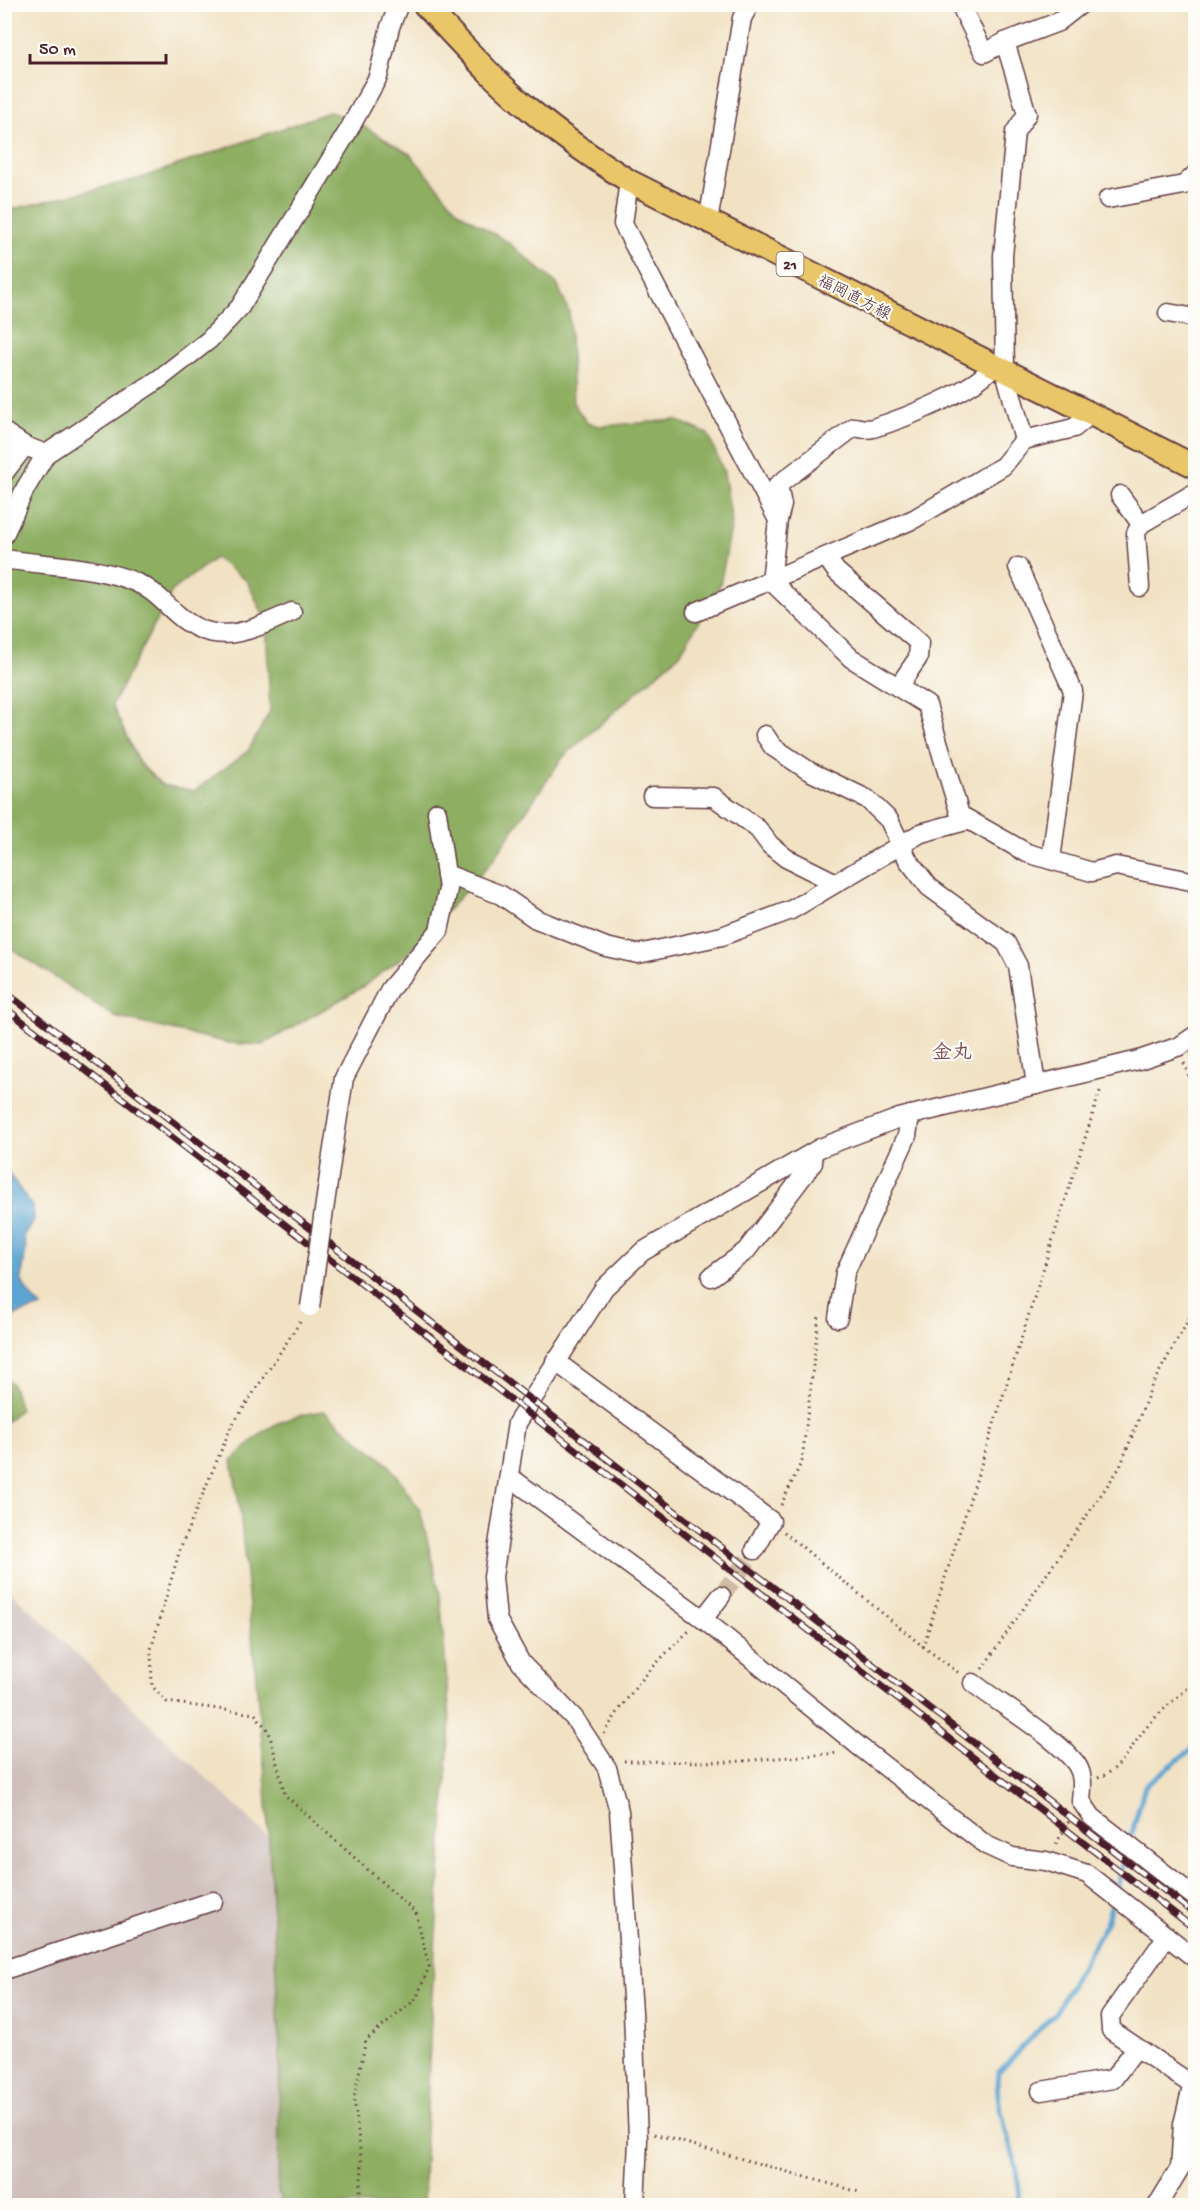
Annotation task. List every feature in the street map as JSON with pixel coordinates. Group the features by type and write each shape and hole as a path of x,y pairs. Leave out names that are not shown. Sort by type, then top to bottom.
{"main road":[{"name":"福岡直方線","path":"424,4 496,80 534,114 575,146 629,181 1196,468"}],"street":[{"path":"4,535 25,489 46,454 159,379 209,340 240,307 347,133 378,78 390,27 399,4"},
{"path":"708,222 742,18 750,4"},
{"path":"960,4 984,53 1005,42 1058,22 1081,4"},
{"path":"1005,42 1027,114 1015,132 1003,256 999,368 1024,440"},
{"path":"1108,199 1184,185 1196,174"},
{"path":"629,181 622,224 777,520"},
{"path":"1168,313 1196,318"},
{"path":"771,581 777,520 782,505 777,485 854,427 870,429 952,396 999,368"},
{"path":"696,612 914,519 1003,466 1024,440 1074,428 1090,414"},
{"path":"4,432 25,446 46,454"},
{"path":"4,473 25,446"},
{"path":"1140,587 1136,533 1141,524 1196,492"},
{"path":"1120,495 1141,524"},
{"path":"827,558 836,571 919,643 918,658 898,687"},
{"path":"4,559 91,569 138,583 159,596 179,616 201,631 229,636 258,627 292,612"},
{"path":"1018,567 1073,691 1051,860"},
{"path":"771,581 850,658 927,705 960,815 1027,854 1092,872 1116,866 1196,882"},
{"path":"765,735 773,747 809,771 867,799 889,820 908,860 929,887 1006,943 1018,966 1036,1085"},
{"path":"652,796 714,797 758,829 770,845 786,858 836,884"},
{"path":"310,1306 344,1078 390,989 439,931 448,889 437,812"},
{"path":"447,874 501,895 536,920 606,947 638,954 722,936 791,910 921,833 969,820"},
{"path":"635,2205 638,2135 633,2012 619,1811 607,1768 574,1718 521,1663 497,1619 493,1577 517,1423 604,1288 642,1252 811,1154 862,1130 910,1115 1108,1068 1180,1046 1196,1035"},
{"path":"837,1318 845,1273 907,1136 910,1115"},
{"path":"711,1277 746,1251 813,1163 811,1154"},
{"path":"555,1361 771,1521 755,1550"},
{"path":"510,1477 703,1619 860,1747 986,1845 1011,1857 1046,1862 1087,1874 1196,1959"},
{"path":"703,1619 721,1596"},
{"path":"973,1683 1060,1747 1078,1766 1083,1783 1081,1802 1092,1817 1196,1898"},
{"path":"4,1970 213,1901"},
{"path":"1157,2205 1180,2168 1183,2124 1195,2085 1111,2030 1110,2016 1167,1936"},
{"path":"1041,2091 1113,2079 1136,2048"}],"path":[{"path":"1180,1046 1186,1073 1196,1095"},
{"path":"923,1647 1108,1068"},
{"path":"771,1521 923,1647 973,1683 1120,1467 1152,1385 1189,1319 1196,1287"},
{"path":"310,1306 231,1427 181,1546 151,1649 152,1686 167,1702 255,1714 269,1732 285,1795 416,1913 429,1967 416,1999 366,2040 354,2098 362,2167 359,2205"},
{"path":"592,1745 602,1737 628,1694 653,1665 703,1619"},
{"path":"1083,1783 1107,1774 1127,1756 1146,1728 1196,1681"},
{"path":"607,1768 619,1760 729,1762 853,1753 860,1747"},
{"path":"1046,1862 1081,1802"},
{"path":"638,2135 652,2134 859,2192"}],"shaded area":[{"path":"4,1585 285,1853 367,2205 5,2205"}],"green space":[{"path":"329,112 349,118 410,154 459,212 509,243 557,284 569,312 573,403 587,423 601,426 676,420 708,434 724,473 732,523 720,585 680,654 562,758 493,860 411,951 364,986 262,1045 229,1043 115,1017 5,944 4,211 138,179","holes":["215,558 247,581 266,621 270,711 248,751 194,791 162,785 139,763 112,705 172,591"]},
{"path":"5,1378 12,1384 20,1409 5,1423"},
{"path":"324,1411 390,1466 420,1510 440,1593 450,1722 432,1995 423,2205 285,2205 278,2193 280,2050 266,1786 240,1510 232,1461 263,1432 273,1426 294,1417"}],"water":[{"path":"5,1168 33,1208 34,1219 24,1236 26,1250 21,1279 28,1293 42,1307 5,1318"}],"waterway":[{"path":"1116,1891 1145,1786 1196,1746"},
{"path":"1016,2206 1019,2192 1018,2177 1000,2106 997,2089 998,2073 1055,2013 1106,1923 1113,1900"}],"tunnel":[{"path":"721,1596 755,1550"}],"railway":[{"path":"4,991 1196,1915"},
{"path":"4,1007 1196,1930"}],"district":[{"name":"金丸","path":"952,1051"}]}
